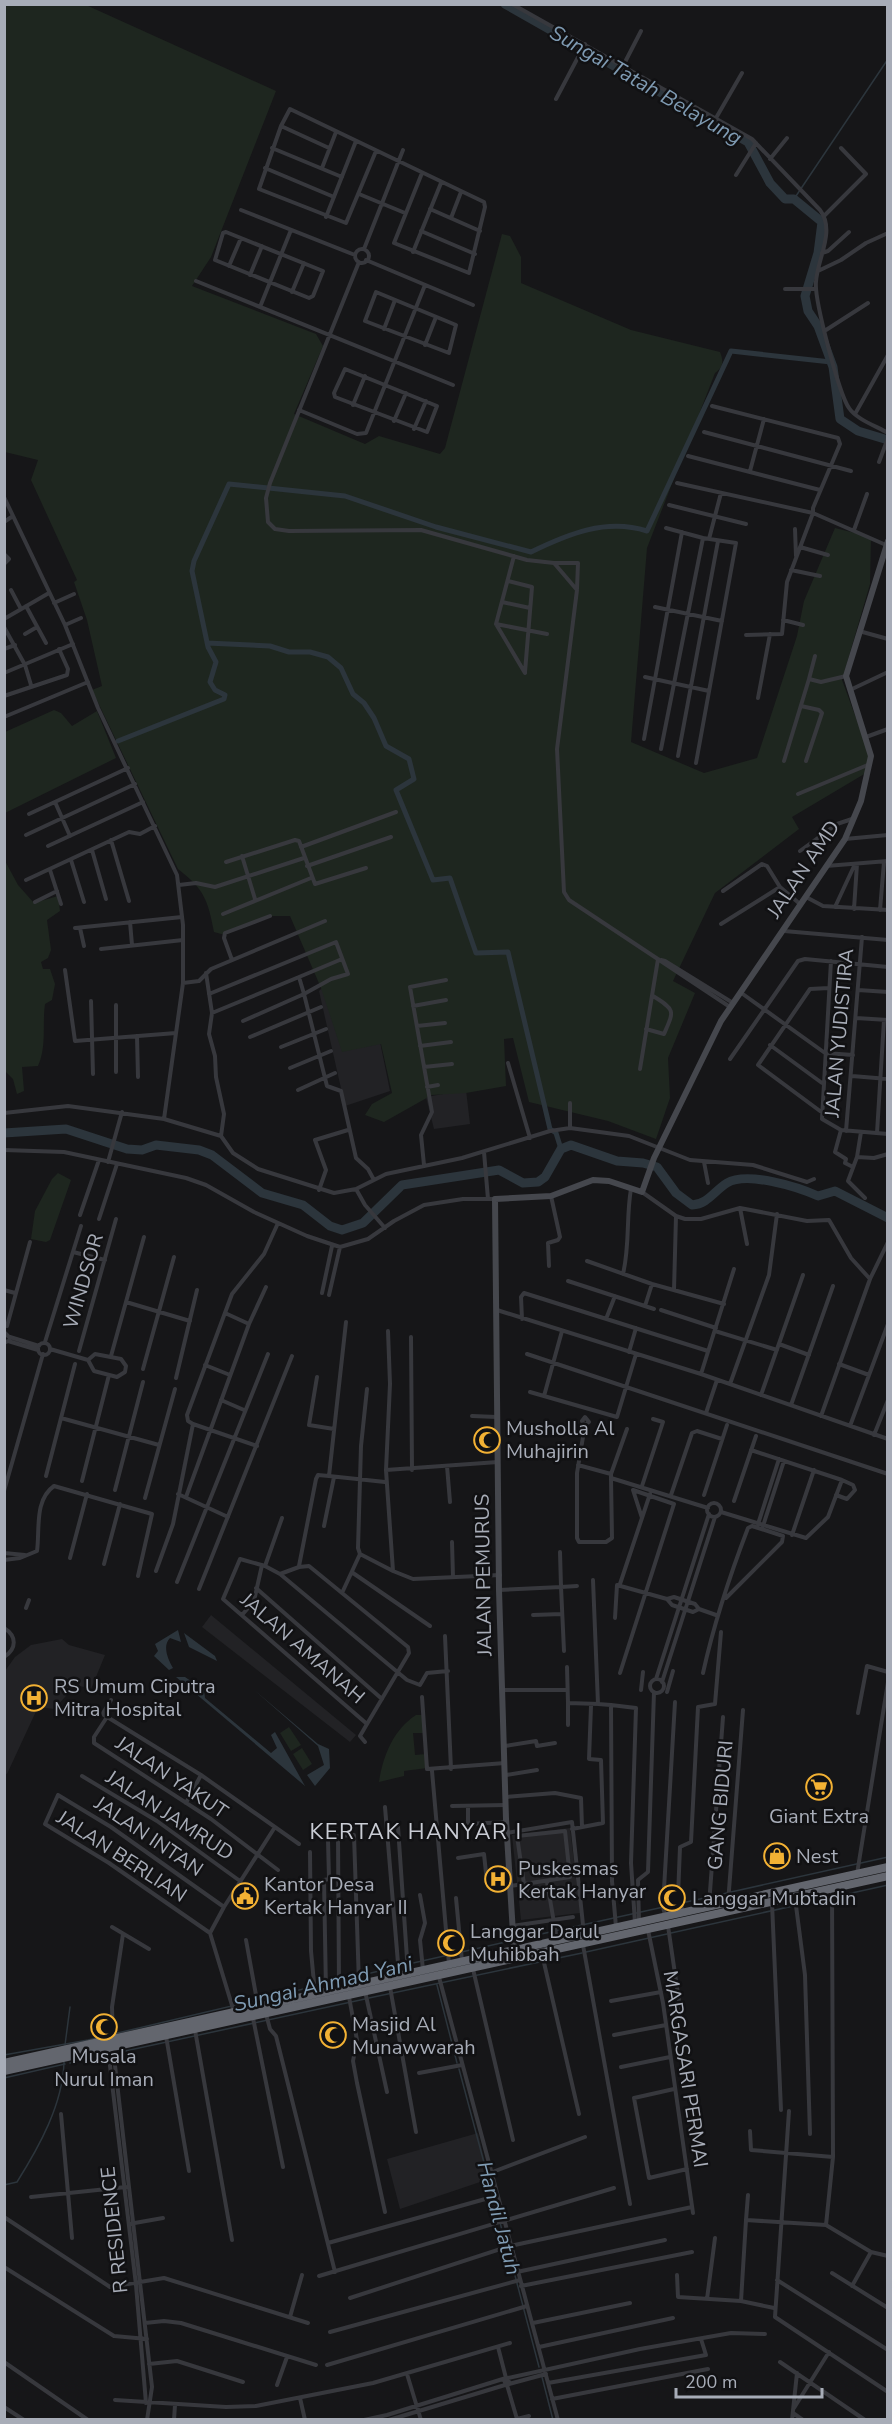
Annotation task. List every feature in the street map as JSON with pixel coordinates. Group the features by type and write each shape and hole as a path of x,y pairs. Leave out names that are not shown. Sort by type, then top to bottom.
{"highway":[{"path":"4,2064 35,2061 112,2042 197,2027 253,2021 367,1998 439,1979 543,1960 668,1932 745,1904 888,1867"},
{"path":"112,2042 166,2036 197,2027 258,2002 360,1981 513,1943 709,1900 728,1896 745,1904 832,1894 888,1876"},
{"path":"4,2071 23,2063"}],"street":[{"path":"512,4 716,118 756,145 825,215 827,232 813,289 843,396 855,414 888,433"},
{"path":"624,66 641,31"},
{"path":"556,99 584,45"},
{"path":"716,118 742,73"},
{"path":"376,151 346,224 261,190 258,185 280,126 289,109 485,203 475,254 467,273 412,252 393,242 422,173"},
{"path":"280,126 329,148"},
{"path":"322,168 336,132"},
{"path":"770,159 788,138"},
{"path":"326,217 356,141"},
{"path":"736,176 756,145"},
{"path":"272,148 342,177"},
{"path":"825,215 866,174 841,148"},
{"path":"364,249 403,150"},
{"path":"265,168 334,196"},
{"path":"412,252 441,183"},
{"path":"451,218 462,192"},
{"path":"359,194 405,213"},
{"path":"241,210 355,255 359,262"},
{"path":"430,210 480,231"},
{"path":"260,307 283,255 291,230"},
{"path":"421,231 475,254"},
{"path":"226,232 283,255 323,273 314,296 309,298 270,284 214,259 223,233 226,232"},
{"path":"822,253 828,251 849,232"},
{"path":"817,272 866,243 888,234"},
{"path":"230,266 241,238"},
{"path":"250,275 262,246"},
{"path":"355,255 358,250 364,249"},
{"path":"364,249 368,253 366,260"},
{"path":"359,262 366,260 473,305"},
{"path":"359,262 267,492 266,517 272,527 289,531 421,530 514,556 554,563 578,563 577,590 557,749 563,889 569,900 731,1005"},
{"path":"292,292 304,263"},
{"path":"196,281 453,386"},
{"path":"299,410 363,435 368,430 425,285"},
{"path":"785,289 813,289"},
{"path":"376,292 416,308 457,326 450,352 444,353 366,322 365,317 376,292"},
{"path":"384,329 395,300"},
{"path":"826,330 868,303"},
{"path":"425,345 436,317"},
{"path":"855,414 888,355"},
{"path":"347,369 385,384 437,407 428,431 414,429 334,396 342,372 347,369"},
{"path":"353,405 365,376"},
{"path":"394,421 406,393"},
{"path":"414,429 426,401"},
{"path":"712,406 838,438 841,442 813,508 787,582 782,634 746,635"},
{"path":"750,471 764,419"},
{"path":"704,432 832,464 851,471"},
{"path":"879,462 888,438"},
{"path":"688,456 820,490"},
{"path":"677,483 813,513 887,543 858,630 846,676 821,682 809,679"},
{"path":"709,539 721,493"},
{"path":"854,530 867,494"},
{"path":"4,497 172,861 179,885 183,982 164,1119"},
{"path":"669,505 746,524"},
{"path":"4,522 13,516"},
{"path":"666,528 703,538 736,543 696,763"},
{"path":"795,530 796,559"},
{"path":"644,739 682,532"},
{"path":"661,749 703,538"},
{"path":"678,756 717,541"},
{"path":"800,547 828,555"},
{"path":"4,554 9,559 4,564"},
{"path":"508,581 532,587 525,672 496,624 514,556"},
{"path":"554,563 577,590"},
{"path":"792,570 820,576"},
{"path":"11,590 46,643"},
{"path":"4,620 49,593"},
{"path":"54,603 74,594"},
{"path":"502,602 530,608"},
{"path":"656,607 722,621"},
{"path":"65,625 81,618"},
{"path":"783,620 803,626"},
{"path":"496,624 547,634"},
{"path":"4,627 25,665 32,685"},
{"path":"25,634 37,627"},
{"path":"858,630 888,639"},
{"path":"758,698 770,634"},
{"path":"4,673 73,644"},
{"path":"4,649 15,645"},
{"path":"4,696 68,674 59,649"},
{"path":"784,761 815,656"},
{"path":"850,690 888,672"},
{"name":"JALAN AMD","path":"642,1192 654,1158 710,1040 856,818 871,764 871,752 846,676"},
{"path":"645,677 709,691"},
{"path":"4,717 88,682"},
{"path":"801,706 819,710 822,713 806,761"},
{"path":"866,737 888,729"},
{"path":"798,794 871,764"},
{"path":"29,814 128,768"},
{"path":"26,835 135,784"},
{"path":"55,802 70,836"},
{"path":"48,846 143,802"},
{"path":"300,847 396,812"},
{"path":"800,851 837,824 856,818"},
{"path":"26,880 130,832 140,834 155,826"},
{"path":"844,839 888,835"},
{"path":"307,866 391,837"},
{"path":"111,840 129,901"},
{"path":"226,861 295,840 315,884 366,868"},
{"path":"92,850 106,900"},
{"path":"242,856 255,899"},
{"path":"179,885 196,883 215,888 304,858"},
{"path":"71,860 84,902"},
{"path":"825,866 886,861 880,910"},
{"path":"723,891 762,864 767,866 780,887 800,904"},
{"path":"835,907 856,864"},
{"path":"854,909 856,864"},
{"path":"50,870 62,904"},
{"path":"223,914 311,878"},
{"path":"721,924 780,887"},
{"path":"35,902 57,891"},
{"path":"805,896 819,905 888,910"},
{"path":"232,960 224,938 225,933 270,916"},
{"path":"84,946 78,928 182,917"},
{"path":"183,982 195,982 206,973 232,960 325,921"},
{"path":"130,922 132,945"},
{"path":"781,931 888,940"},
{"name":"JALAN YUDISTIRA","path":"853,1167 834,1150 843,1131 852,1076 862,938"},
{"path":"101,949 183,940"},
{"path":"209,994 335,942 347,975 331,979 304,994 243,1021"},
{"path":"212,1013 342,959"},
{"path":"730,1059 798,961 805,959 888,967"},
{"path":"640,1069 653,996 652,982 659,960"},
{"path":"831,962 820,1111 823,1121 843,1131 888,1134"},
{"path":"65,970 74,1040 176,1033"},
{"path":"206,973 212,1013 209,1034 223,1103 221,1136 228,1149 250,1165 320,1190 340,1194 374,1180 424,1165 484,1152 550,1131 570,1128 629,1136 704,1162 738,1163 807,1182 814,1179"},
{"path":"299,977 328,1088 341,1091 356,1158 368,1168 374,1180"},
{"path":"424,1165 421,1135 432,1112 410,987 446,980"},
{"path":"820,1111 758,1065 784,1024 812,988 829,988"},
{"path":"858,990 888,992"},
{"path":"740,992 825,1053 853,1055"},
{"path":"646,1029 664,1034 673,1014 670,1007 653,996"},
{"path":"413,1006 446,1000"},
{"path":"92,1001 93,1074"},
{"path":"116,1005 114,1038 116,1072"},
{"path":"250,1037 321,1007"},
{"path":"856,1018 886,1020 877,1134"},
{"path":"417,1026 445,1023"},
{"path":"281,1047 326,1029"},
{"path":"136,1036 138,1077"},
{"path":"420,1046 451,1042"},
{"path":"770,1045 822,1083"},
{"path":"290,1068 331,1051"},
{"path":"508,1063 530,1138"},
{"path":"424,1067 452,1064"},
{"path":"298,1090 335,1073"},
{"path":"852,1076 888,1079"},
{"path":"427,1087 438,1085"},
{"path":"570,1103 570,1128"},
{"path":"879,1104 888,1105"},
{"path":"4,1113 68,1106 164,1119 221,1136"},
{"path":"108,1162 122,1112"},
{"path":"320,1190 326,1170 315,1140 348,1130"},
{"path":"861,1132 857,1157 848,1181 866,1197"},
{"path":"4,1150 44,1149 179,1176 206,1185 278,1223 332,1246 340,1247 358,1244 424,1205 463,1199 551,1197 592,1180 642,1192 676,1216 696,1219 740,1208 807,1221 829,1220 851,1258 870,1279"},
{"path":"484,1152 492,1199"},
{"path":"857,1157 874,1158 888,1154"},
{"path":"80,1215 99,1160"},
{"path":"704,1162 708,1183"},
{"path":"99,1219 117,1164"},
{"path":"623,1274 628,1252 628,1210 631,1188"},
{"path":"356,1189 385,1228"},
{"path":"549,1266 548,1243 560,1237 551,1197"},
{"name":"JALAN PEMURUS","path":"492,1199 497,1310 499,1590 508,1871 513,1943"},
{"path":"740,1208 747,1244"},
{"path":"730,1384 770,1270 777,1214"},
{"path":"674,1290 676,1216"},
{"name":"WINDSOR","path":"79,1351 116,1220"},
{"path":"257,1446 193,1424 188,1421 187,1415 237,1285 264,1254 278,1223"},
{"path":"39,1348 45,1342 81,1226"},
{"path":"111,1356 144,1238"},
{"path":"6,1326 30,1242"},
{"path":"821,1416 870,1279 888,1242"},
{"path":"321,1293 332,1246"},
{"path":"329,1295 340,1247"},
{"path":"73,1252 105,1260"},
{"path":"143,1369 174,1257"},
{"path":"587,1261 652,1284 724,1304"},
{"path":"701,1374 734,1269"},
{"path":"761,1395 803,1275"},
{"path":"568,1281 654,1309"},
{"path":"645,1306 652,1284"},
{"path":"791,1406 833,1286"},
{"path":"186,1497 249,1324 266,1287"},
{"path":"4,1290 16,1293"},
{"path":"176,1378 197,1290"},
{"path":"522,1319 521,1297 524,1293 708,1351"},
{"path":"606,1319 615,1296"},
{"path":"126,1302 190,1321"},
{"path":"497,1310 701,1374 888,1439"},
{"path":"661,1310 777,1350"},
{"path":"225,1313 249,1324"},
{"path":"324,1526 346,1322"},
{"path":"850,1426 888,1324"},
{"path":"629,1352 636,1328"},
{"path":"388,1331 390,1384 385,1482 393,1571"},
{"path":"544,1396 562,1331"},
{"path":"4,1332 8,1340 39,1348 43,1354"},
{"path":"411,1337 412,1470"},
{"path":"45,1342 50,1349 88,1360 92,1369 109,1375 120,1376 125,1372 126,1366 121,1359 95,1354 88,1360"},
{"path":"779,1344 809,1354"},
{"path":"4,1491 43,1354 50,1349"},
{"path":"177,1582 268,1354"},
{"path":"527,1354 888,1474"},
{"path":"530,1392 616,1417 636,1354"},
{"path":"199,1589 292,1356"},
{"path":"46,1476 75,1364"},
{"path":"205,1365 230,1375"},
{"path":"839,1365 869,1375"},
{"path":"82,1481 109,1375"},
{"path":"317,1377 309,1425 334,1429"},
{"path":"706,1413 717,1380"},
{"path":"115,1490 143,1382"},
{"path":"144,1498 175,1389"},
{"path":"342,1593 360,1554 360,1481 367,1389"},
{"path":"221,1400 244,1410"},
{"path":"874,1435 888,1400"},
{"path":"472,1416 498,1417"},
{"path":"61,1418 159,1445"},
{"path":"642,1486 663,1422 653,1419"},
{"path":"156,1571 172,1529 193,1424"},
{"path":"585,1425 578,1465 577,1538 579,1542 606,1542 612,1538 611,1476 627,1429"},
{"path":"704,1495 727,1425"},
{"path":"671,1495 692,1433 697,1431 722,1439"},
{"path":"734,1501 756,1436"},
{"path":"751,1450 853,1485 855,1491 847,1499 836,1495"},
{"path":"761,1525 779,1459"},
{"path":"761,1525 784,1461"},
{"path":"386,1470 412,1470 498,1462"},
{"path":"578,1465 708,1508 717,1504 721,1512 806,1538 828,1517 842,1480"},
{"path":"447,1466 450,1502"},
{"path":"792,1535 814,1470"},
{"path":"299,1566 318,1475 385,1482"},
{"path":"4,1560 38,1551 39,1513 48,1490 54,1486 152,1514 138,1576"},
{"path":"620,1673 674,1502 632,1491 642,1518"},
{"path":"70,1558 87,1494"},
{"path":"178,1494 228,1517"},
{"path":"615,1618 615,1587 619,1584 650,1494"},
{"path":"104,1564 120,1504"},
{"path":"643,1672 641,1688 650,1685 656,1679 709,1514 708,1508"},
{"path":"666,1686 685,1610 715,1517 721,1512"},
{"path":"709,1514 715,1517"},
{"name":"JALAN AMANAH","path":"263,1566 282,1518"},
{"path":"703,1673 716,1615 726,1598 749,1527 781,1535 783,1538 726,1598"},
{"path":"452,1542 453,1577"},
{"path":"560,1552 564,1651"},
{"path":"4,1553 25,1555"},
{"path":"360,1554 393,1571 413,1578 500,1575"},
{"name":"JALAN AMANAH","path":"280,1574 299,1566 309,1566 408,1647 409,1653 397,1673 368,1724 224,1600 223,1596 240,1559 280,1574 397,1673 420,1685 427,1673 448,1671"},
{"path":"242,1615 252,1603 263,1566"},
{"path":"353,1573 429,1626"},
{"path":"593,1580 599,1704"},
{"path":"619,1584 667,1599 688,1601 699,1609 716,1615"},
{"path":"499,1590 577,1586"},
{"name":"JALAN AMANAH","path":"256,1588 382,1699"},
{"path":"667,1599 672,1605 685,1610 693,1612 699,1609"},
{"path":"26,1608 29,1600"},
{"path":"533,1615 562,1614"},
{"path":"4,1620 14,1641 11,1651 4,1657"},
{"path":"683,1906 678,1896 680,1847 691,1842 698,1707 715,1704 721,1632"},
{"path":"445,1636 451,1769"},
{"path":"858,1713 867,1666 888,1672"},
{"path":"567,1667 568,1725"},
{"path":"654,1692 661,1692 673,1671"},
{"path":"636,1916 638,1880 648,1872 654,1692 648,1678 643,1678"},
{"path":"656,1679 666,1686"},
{"path":"856,1875 888,1682"},
{"path":"502,1690 567,1690"},
{"path":"422,1697 427,1769 432,1771 506,1763"},
{"path":"111,1700 103,1713 106,1717 201,1775 299,1844"},
{"path":"664,1910 675,1702"},
{"path":"568,1703 636,1708 631,1863 636,1916"},
{"path":"611,1705 615,1922"},
{"path":"572,1829 603,1823 600,1760 590,1759 591,1706"},
{"name":"GANG BIDURI","path":"728,1896 743,1710"},
{"name":"JALAN YAKUT","path":"106,1717 94,1737 94,1743 186,1803 278,1870"},
{"path":"709,1900 723,1717"},
{"path":"365,1742 360,1736 368,1724"},
{"path":"505,1746 536,1741 537,1746 555,1743"},
{"path":"506,1775 537,1770"},
{"path":"432,1771 448,1959"},
{"path":"186,1803 201,1775"},
{"name":"JALAN JAMRUD","path":"82,1776 157,1821 240,1881"},
{"path":"506,1797 555,1793 581,1798 582,1827"},
{"name":"JALAN INTAN","path":"57,1794 111,1827 224,1906"},
{"name":"JALAN BERLIAN","path":"57,1794 43,1823 109,1863 210,1933"},
{"path":"452,1806 507,1805"},
{"path":"468,1806 468,1824 507,1822"},
{"path":"385,1807 398,1970"},
{"path":"507,1835 572,1822 583,1928"},
{"path":"234,2013 210,1933 224,1906 275,1827"},
{"path":"398,1827 408,1968"},
{"path":"507,1835 565,1831 570,1877 509,1886"},
{"path":"339,1984 338,1836 354,1835 360,1981 367,1998 387,2092"},
{"path":"517,1836 524,1884"},
{"path":"325,1987 324,1880 329,1879 328,1840"},
{"path":"310,1852 314,1989"},
{"path":"458,1858 484,1854 487,1880"},
{"path":"486,1872 508,1871"},
{"path":"547,1882 555,1934"},
{"path":"826,2225 833,2157 832,1894"},
{"path":"420,1895 425,1923 420,1940 423,1964"},
{"path":"795,1897 805,1975 810,2134"},
{"path":"456,1898 462,1955"},
{"path":"772,1902 781,2110"},
{"path":"511,1926 573,1917"},
{"path":"112,1927 149,1949"},
{"path":"668,1932 680,2008"},
{"path":"123,1934 112,2007 112,2042 131,2186 147,2339 149,2364 147,2420"},
{"name":"MARGASARI PERMAI","path":"650,1936 661,1992 693,2213"},
{"path":"246,1941 258,2002"},
{"path":"584,1950 630,2204"},
{"path":"543,1960 579,2114"},
{"path":"474,1974 513,2140"},
{"path":"439,1979 501,2223 517,2272 517,2280 522,2286 524,2307 533,2323 558,2420"},
{"path":"391,1992 416,2132"},
{"path":"611,2001 661,1992"},
{"path":"350,2001 357,2040 353,2056 357,2083 385,2212"},
{"path":"267,2018 270,2029 276,2036 335,2272"},
{"path":"253,2021 284,2167"},
{"path":"614,2035 666,2025"},
{"path":"197,2027 232,2240"},
{"path":"166,2036 189,2170"},
{"path":"621,2067 670,2056"},
{"path":"418,2073 462,2066"},
{"name":"R RESIDENCE","path":"114,2070 148,2403"},
{"path":"674,2089 634,2098 649,2178 687,2169"},
{"path":"789,2111 774,2308 779,2321 888,2392"},
{"path":"61,2114 72,2238"},
{"path":"750,2131 751,2150 833,2157"},
{"path":"490,2173 585,2137"},
{"path":"120,2141 125,2140"},
{"path":"31,2197 131,2186"},
{"path":"319,2276 614,2188"},
{"path":"741,2301 748,2195"},
{"path":"328,2243 494,2197"},
{"path":"350,2298 508,2246 692,2207"},
{"path":"4,2217 108,2286 136,2285 164,2278 309,2323"},
{"path":"129,2224 163,2218"},
{"path":"747,2220 826,2225 871,2252 888,2256"},
{"path":"707,2299 715,2238"},
{"path":"517,2272 665,2240"},
{"path":"522,2286 692,2252"},
{"path":"852,2286 871,2252"},
{"path":"4,2267 114,2336 147,2339"},
{"path":"831,2273 888,2308"},
{"path":"290,2317 302,2275"},
{"path":"677,2275 676,2296 741,2301 774,2308"},
{"path":"330,2331 517,2280"},
{"path":"777,2280 888,2350"},
{"path":"533,2323 630,2303"},
{"path":"327,2365 524,2307"},
{"path":"539,2347 673,2318"},
{"path":"145,2323 164,2321 181,2323 316,2365"},
{"path":"364,2420 418,2408 507,2382 544,2368 731,2333 765,2334"},
{"path":"548,2383 706,2355 701,2339"},
{"path":"115,2400 242,2408 300,2398 407,2374 510,2343"},
{"path":"498,2347 517,2419 529,2416"},
{"path":"794,2411 829,2352"},
{"path":"277,2385 287,2357"},
{"path":"149,2364 177,2361 243,2382"},
{"path":"4,2362 88,2420"},
{"path":"780,2362 865,2420"},
{"path":"552,2399 708,2369"},
{"path":"792,2420 797,2372"},
{"path":"407,2374 421,2420"},
{"path":"507,2382 546,2374"},
{"path":"300,2398 305,2420"},
{"path":"174,2420 175,2405"},
{"path":"4,2407 24,2420"},
{"path":"389,2420 418,2408"},
{"path":"794,2411 803,2420"}],"shaded area":[{"path":"5,5 86,5 276,91 211,257 192,286 316,334 323,346 294,414 365,444 379,436 440,454 445,448 502,234 510,236 521,257 521,283 631,330 720,352 722,361 720,369 715,373 647,548 631,742 704,773 757,758 797,636 804,601 835,528 871,537 870,584 842,680 870,756 866,773 792,817 799,829 715,893 673,981 695,993 668,1058 670,1098 656,1139 608,1121 529,1102 513,1038 504,1039 506,1086 466,1093 432,1095 384,1122 365,1115 372,1104 392,1093 381,1044 342,1052 321,988 290,916 267,916 225,935 214,932 204,896 194,883 178,869 92,690 102,686 87,620 74,582 77,580 31,480 38,460 5,452"},
{"path":"54,710 61,713 72,726 97,711 116,758 5,813 5,732"},
{"path":"4,859 18,885 34,903 58,896 60,911 47,920 51,950 48,958 41,962 43,969 50,969 55,984 52,1000 45,1004 41,1058 38,1066 22,1067 24,1091 17,1094 13,1079 5,1071"},
{"path":"366,973 390,1091 345,1106 319,991 331,979"},
{"path":"466,1090 470,1124 434,1129 426,1097"},
{"path":"58,1173 71,1180 50,1240 46,1242 31,1239 35,1211 52,1179"},
{"path":"211,1615 356,1735 350,1742 202,1627"},
{"path":"178,1630 181,1642 170,1638 166,1645 173,1668 169,1670 154,1656 158,1651 155,1644"},
{"path":"184,1633 215,1656 217,1661 189,1647"},
{"name":"RS Umum Ciputra Mitra Hospital","path":"62,1639 69,1645 105,1655 91,1689 76,1685 54,1709 38,1707 7,1774 4,1773 5,1671 15,1657 31,1645"},
{"path":"176,1677 185,1677 204,1690 205,1698 271,1753 277,1748 271,1735 275,1732 305,1786"},
{"path":"252,1688 318,1744 329,1749 330,1768 315,1786 307,1775 324,1765 318,1746"},
{"path":"416,1715 422,1715 425,1733 413,1733 415,1755 426,1754 427,1768 404,1771 404,1776 379,1782 390,1744 401,1728"},
{"path":"289,1727 301,1745 291,1751 280,1733"},
{"path":"302,1748 312,1764 303,1770 293,1754"},
{"path":"570,1828 580,1913 521,1920 512,1835"},
{"path":"478,2133 489,2179 400,2209 387,2159"}],"waterway":[{"name":"Sungai Tatah Belayung","path":"505,4 748,142 770,183 785,199 794,199 822,222 818,253 805,296 808,311 818,326 833,367 840,419 858,431 888,440"},
{"path":"794,199 888,59"},
{"path":"118,741 224,699 225,695 215,690 210,682 216,662 208,647 192,571 194,561 229,484 345,496 436,527 531,552 573,534 602,527 632,527 647,531 731,351 831,362"},
{"path":"207,643 270,646 289,652 310,652 328,657 341,668 353,694 364,703 374,718 386,746 409,759 414,779 396,790 433,880 450,878 476,953 508,952 550,1129 556,1133 561,1149"},
{"path":"4,1133 66,1129 127,1149 142,1150 156,1145 199,1150 212,1155 262,1193 303,1205 330,1226 342,1230 363,1223 402,1185 499,1170 523,1183 538,1182 545,1177 561,1149 571,1145 617,1161 643,1163 657,1167 676,1193 692,1205 707,1200 727,1183 736,1180 759,1179 798,1188 818,1196 835,1191 888,1218"},
{"name":"Sungai Ahmad Yani","path":"731,1892 888,1857"},
{"name":"Sungai Ahmad Yani","path":"671,1933 888,1885"},
{"name":"Sungai Ahmad Yani","path":"514,1940 727,1893"},
{"name":"Sungai Ahmad Yani","path":"586,1952 667,1934"},
{"name":"Sungai Ahmad Yani","path":"400,1966 510,1941"},
{"name":"Sungai Ahmad Yani","path":"369,1998 582,1953"},
{"name":"Sungai Ahmad Yani","path":"4,2055 88,2040 396,1967"},
{"name":"Handil Jatuh","path":"437,1985 457,2063"},
{"name":"Sungai Ahmad Yani","path":"116,2053 365,1999"},
{"path":"65,2045 70,2007"},
{"name":"Sungai Ahmad Yani","path":"70,2063 107,2054"},
{"path":"4,2185 17,2182 41,2140 59,2094 64,2062"},
{"name":"Sungai Ahmad Yani","path":"4,2078 65,2064"},
{"name":"Handil Jatuh","path":"459,2069 506,2245"},
{"name":"Handil Jatuh","path":"508,2249 539,2367"},
{"name":"Handil Jatuh","path":"542,2377 553,2420"}],"place":[{"name":"Musholla Al Muhajirin","path":"487,1440"},
{"name":"RS Umum Ciputra Mitra Hospital","path":"34,1698"},
{"name":"Giant Extra","path":"819,1787"},
{"name":"Nest","path":"777,1856"},
{"name":"Puskesmas Kertak Hanyar","path":"498,1879"},
{"name":"Kantor Desa Kertak Hanyar II","path":"245,1896"},
{"name":"Langgar Mubtadin","path":"672,1898"},
{"name":"Langgar Darul Muhibbah","path":"451,1943"},
{"name":"Musala Nurul Iman","path":"104,2027"},
{"name":"Masjid Al Munawwarah","path":"333,2035"}],"district":[{"name":"KERTAK HANYAR I","path":"416,1831"}]}
